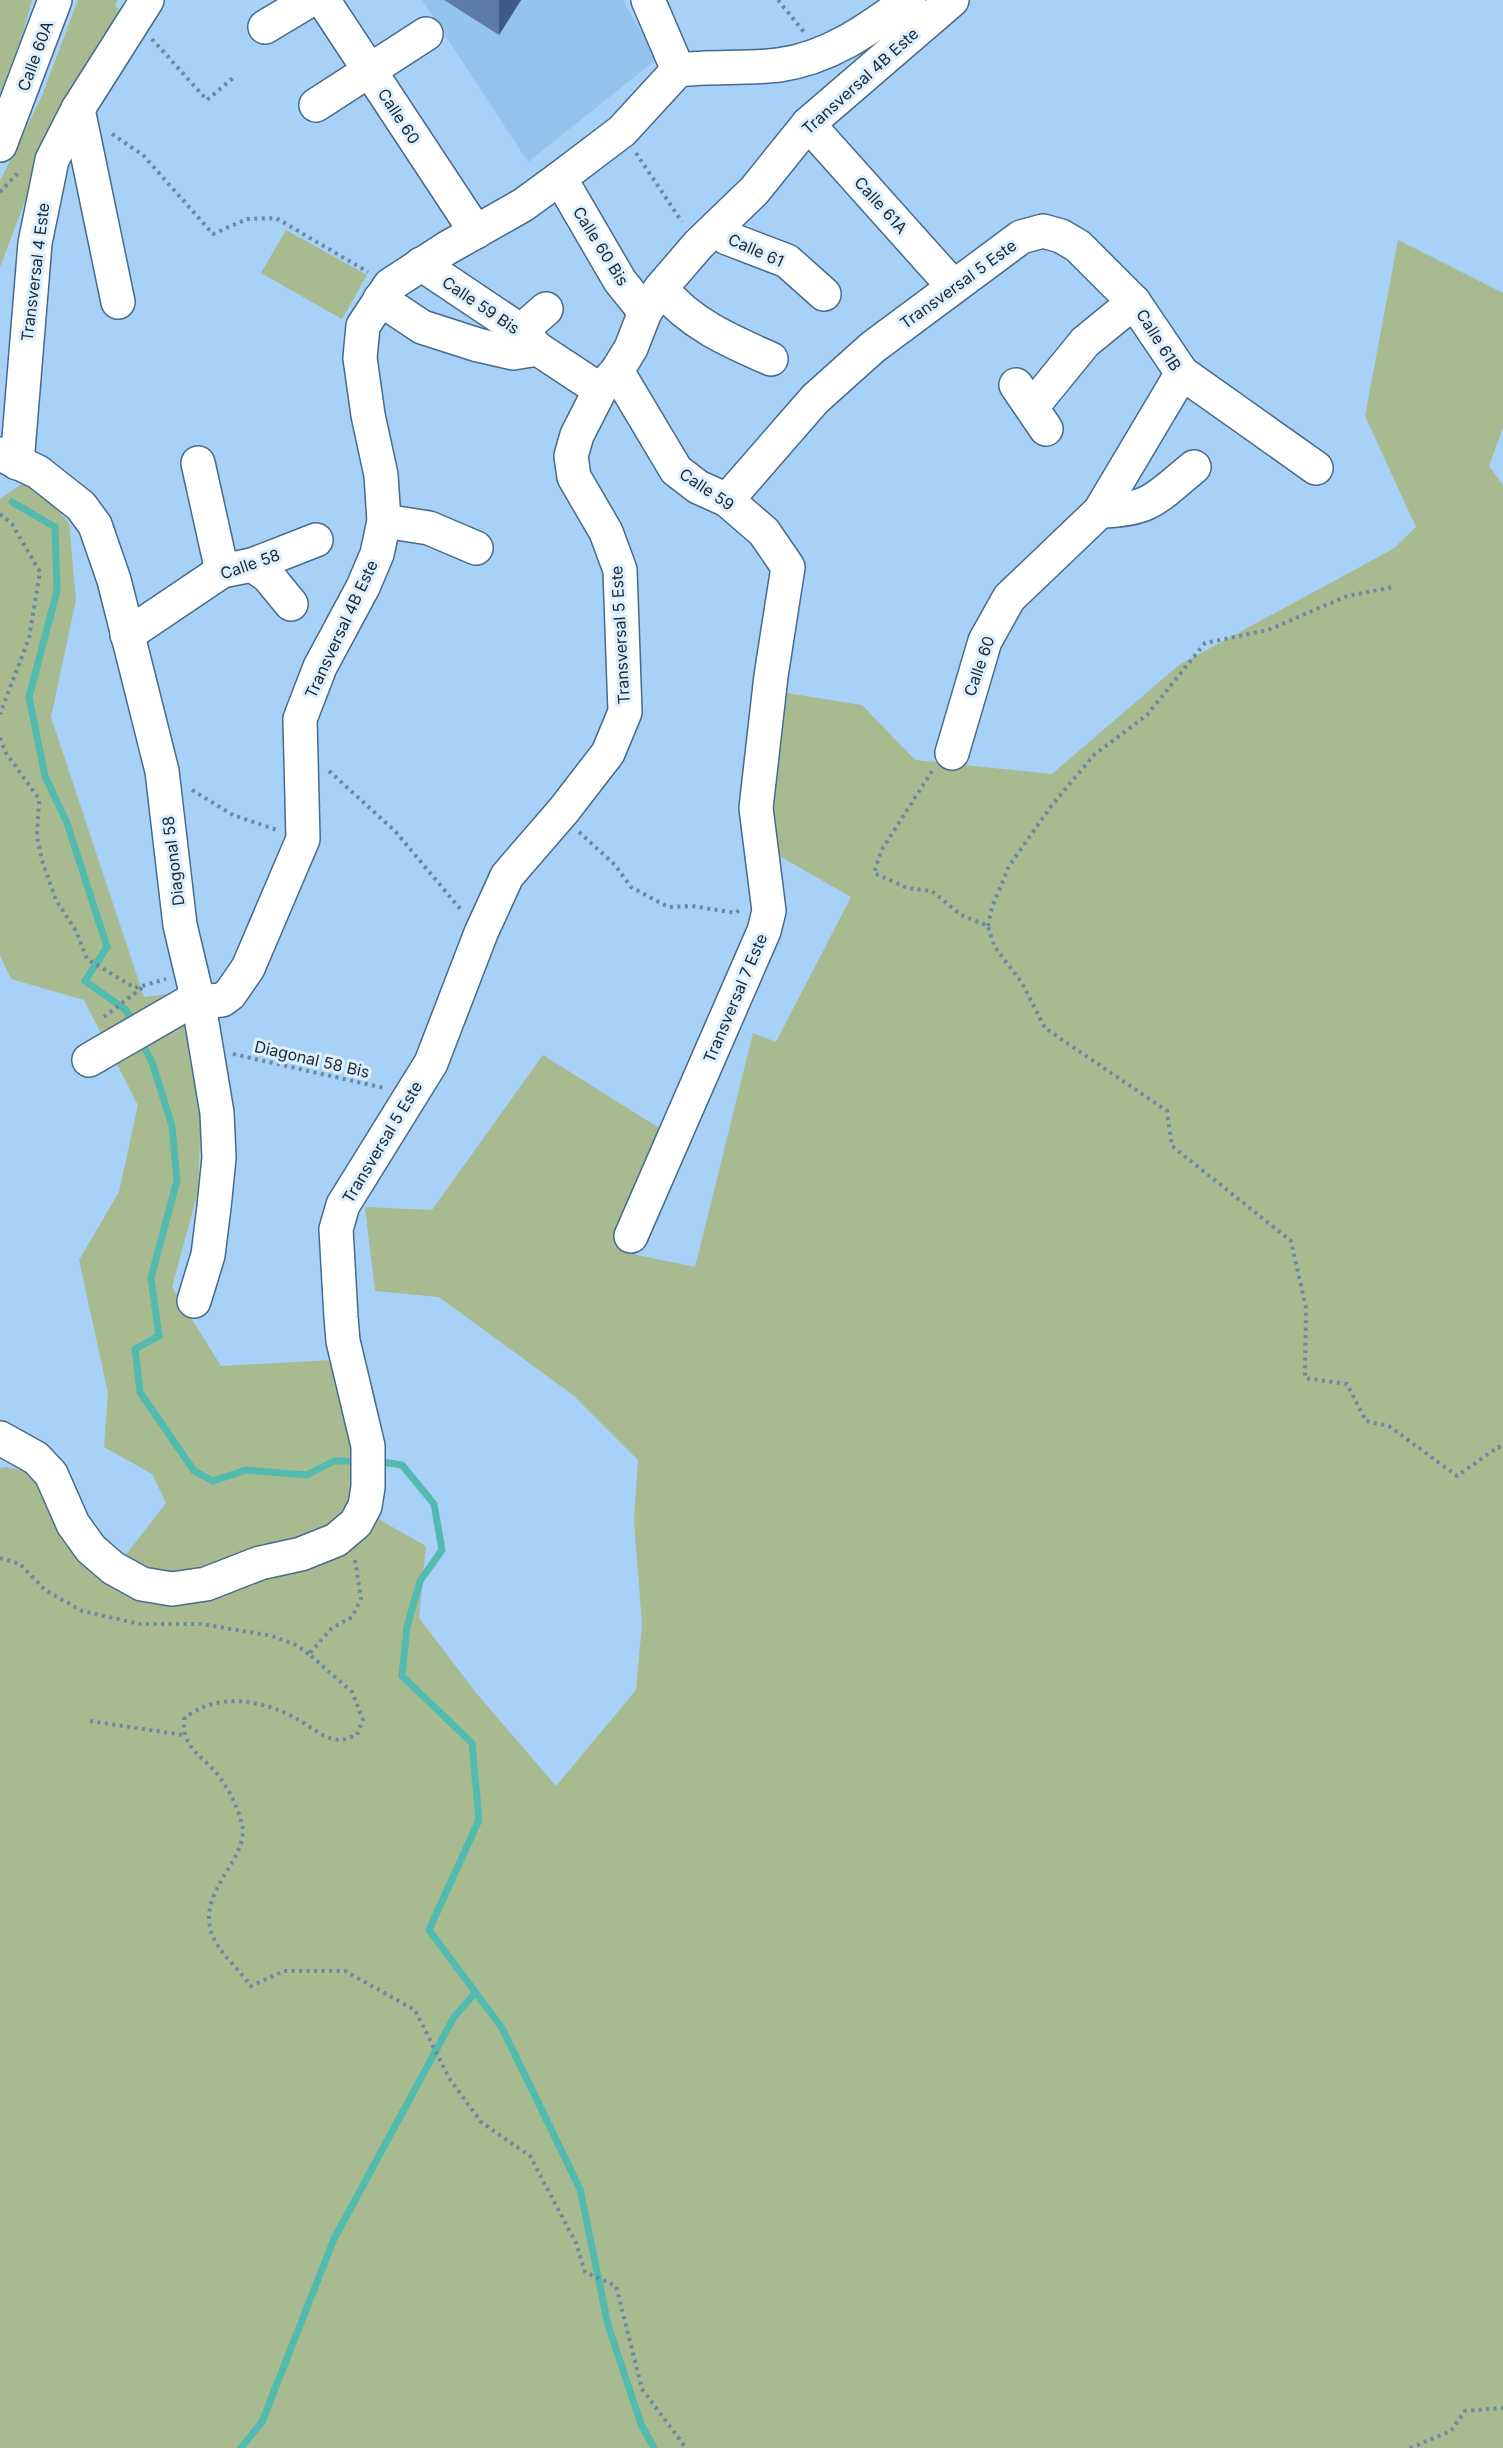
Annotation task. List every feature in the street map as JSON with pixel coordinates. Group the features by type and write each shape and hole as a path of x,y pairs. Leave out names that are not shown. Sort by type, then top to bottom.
{"street":[{"name":"Calle 60A","path":"0,145 55,0"},
{"path":"265,27 310,0"},
{"name":"Calle 60","path":"323,0 476,232"},
{"path":"648,0 678,70"},
{"name":"Transversal 4B Este","path":"194,986 210,1001 222,1000 230,994 248,968 303,839 300,719 320,667 363,587 377,554 384,521 381,475 368,415 360,358 363,326 385,292 421,264 523,205 560,178 622,131 678,70 781,64 822,53 850,41 909,0"},
{"name":"Transversal 4B Este","path":"608,381 631,348 653,300 706,237 754,191 808,124 952,0"},
{"name":"Transversal 4 Este","path":"6,463 35,243 52,160 78,109 140,9"},
{"path":"316,105 426,34"},
{"path":"78,109 118,302"},
{"name":"Calle 61A","path":"808,124 953,286"},
{"name":"Calle 60 Bis","path":"560,178 621,281 653,300 673,302 713,333 771,359"},
{"name":"Transversal 5 Este","path":"727,500 815,399 873,346 1021,237 1043,231"},
{"name":"Calle 61B","path":"1043,231 1061,236 1078,246 1134,302 1182,373 1100,511"},
{"name":"Calle 61","path":"706,237 727,238 787,261 824,294"},
{"name":"Calle 59 Bis","path":"421,264 529,340"},
{"path":"385,292 422,327 478,345 513,352 529,340 546,309"},
{"path":"1032,407 1085,342 1134,302"},
{"name":"Calle 59","path":"529,340 608,381 676,470 698,487 727,500 764,532 788,567"},
{"path":"1182,373 1316,468"},
{"name":"Transversal 5 Este","path":"0,1438 36,1458 51,1473 73,1524 91,1549 106,1562 142,1584 172,1589 206,1584 261,1563 302,1554 336,1540 356,1523 365,1506 368,1487 368,1446 344,1341 336,1229 343,1205 431,1063 481,933 507,876 608,753 625,712 620,570 606,532 574,477 571,456 577,435 608,381"},
{"name":"Diagonal 58","path":"6,463 38,472 81,506 95,525 114,580 162,771 180,926 194,986 217,1113 219,1158 207,1255 194,1301"},
{"path":"198,464 237,568 268,576 291,604"},
{"path":"1100,511 1129,510 1151,503 1194,467"},
{"name":"Calle 60","path":"952,753 985,641 1009,598 1100,511"},
{"path":"384,521 429,528 476,548"},
{"name":"Calle 58","path":"127,636 237,568 316,540"},
{"name":"Transversal 7 Este","path":"631,1236 764,931 769,911 764,886 756,808 771,676 788,567"},
{"path":"89,1060 133,1035 194,986"}],"path":[{"path":"778,0 822,53"},
{"path":"140,9 207,100 233,78"},
{"path":"78,109 143,155 213,234 247,219 276,218 385,292"},
{"path":"622,131 706,237"},
{"path":"0,514 12,524 40,572 29,638 0,714"},
{"path":"1394,587 1347,596 1268,630 1205,643 1147,715 1094,755 1052,805 1009,866 992,907 988,926 994,946 1022,983 1045,1028 1167,1111 1172,1146 1291,1241 1306,1308 1305,1378 1347,1384 1366,1421 1389,1426 1457,1476 1497,1447 1503,1449"},
{"path":"0,738 6,753 39,799 37,837 43,864 57,900 76,931 87,959 135,988 174,977 194,986"},
{"path":"302,746 395,831 481,933"},
{"path":"952,753 932,771 881,851 874,873 907,888 932,891 961,915 988,926"},
{"path":"162,771 233,815 303,839"},
{"path":"552,824 578,832 615,865 631,887 668,907 692,906 736,913 764,886"},
{"path":"98,1021 145,986"},
{"name":"Diagonal 58 Bis","path":"206,1048 412,1094"},
{"path":"354,1558 361,1599 352,1617 332,1628 309,1654 352,1692 363,1720 357,1735 339,1740 323,1735 274,1709 254,1702 227,1700 193,1712 184,1719 183,1735 192,1749 220,1778 234,1802 243,1827 242,1846 227,1867 208,1912 214,1939 251,1986 284,1971 345,1971 415,2010 449,2078 481,2122 530,2156 576,2242 585,2272 616,2286 642,2389 686,2448"},
{"path":"90,1721 183,1735"},
{"path":"1410,2448 1451,2431 1465,2411 1503,2408"}],"shaded area":[{"path":"422,0 623,0 657,59 528,162"}],"green space":[{"path":"0,0 32,0 22,36 0,93"},
{"path":"78,0 118,0 115,6 124,14 39,164 0,267 0,181 41,98"},
{"path":"286,230 367,275 342,319 261,273"},
{"path":"1398,240 1503,293 1503,428 1489,466 1503,485 1503,2448 0,2448 0,1468 32,1472 75,1508 125,1556 166,1503 152,1474 104,1447 108,1393 79,1260 119,1192 138,1105 84,1000 11,979 0,955 0,499 23,483 51,503 69,523 76,600 51,717 144,997 176,993 202,1078 198,1192 172,1287 221,1366 332,1360 373,1516 426,1546 419,1618 477,1694 556,1786 636,1690 642,1624 634,1520 638,1460 573,1395 439,1297 375,1291 365,1207 432,1210 543,1055 683,1143 628,1253 695,1267 753,1033 776,1042 851,897 769,850 787,693 862,705 915,760 1052,774 1179,665 1393,549 1416,527 1365,416"}],"waterway":[{"path":"12,502 55,527 57,591 29,697 45,776 67,823 107,947 85,981 126,1010 134,1026"},
{"path":"141,1041 152,1062 172,1126 177,1180 151,1278 159,1336 135,1349 140,1392 194,1471 213,1481 246,1470 307,1475 334,1461 358,1461"},
{"path":"376,1461 402,1465 434,1504 442,1550 420,1581 407,1627 402,1676 472,1743 479,1820 429,1930 502,2028 580,2189 608,2325 641,2424 654,2448"},
{"path":"241,2448 262,2422 334,2239 454,2017 475,1993"}]}
